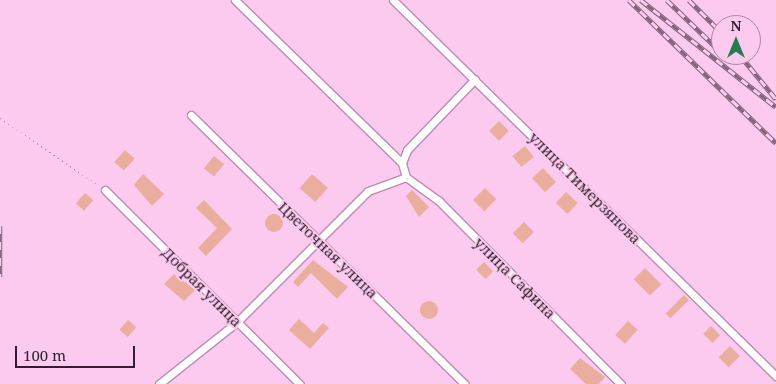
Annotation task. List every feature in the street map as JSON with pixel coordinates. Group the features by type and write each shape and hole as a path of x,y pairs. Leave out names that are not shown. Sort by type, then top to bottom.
{"street":[{"path":"159,384 236,322 320,242 368,192 406,177 402,163 235,0"},
{"name":"улица Тимерзянова","path":"393,0 776,376"},
{"path":"402,163 407,150 475,79"},
{"name":"Цветочная улица","path":"191,115 465,384"},
{"name":"улица Сафина","path":"406,177 439,201 621,384"},
{"name":"Добрая улица","path":"105,190 300,384"}],"path":[{"path":"0,118 105,190"}],"building":[{"path":"499,121 509,131 499,141 489,131"},
{"path":"525,146 534,157 521,167 513,156"},
{"path":"125,150 135,159 124,171 114,162"},
{"path":"214,156 224,164 214,177 204,168"},
{"path":"543,168 556,182 545,192 532,178"},
{"path":"143,174 164,194 152,206 134,185"},
{"path":"312,174 328,188 315,202 300,188"},
{"path":"485,188 496,199 484,211 473,200"},
{"path":"412,190 429,207 419,217 406,196"},
{"path":"566,192 578,203 567,214 556,203"},
{"path":"85,193 93,200 84,211 76,204"},
{"path":"204,200 232,229 206,256 198,248 217,228 196,208"},
{"path":"274,214 280,217 283,223 280,229 274,232 268,229 265,223 268,217"},
{"path":"524,222 534,232 523,243 513,233"},
{"path":"313,260 348,287 337,299 311,273 298,287 293,282"},
{"path":"484,262 493,271 485,279 476,270"},
{"path":"645,268 661,284 650,296 634,279"},
{"path":"174,274 195,290 184,301 164,284"},
{"path":"684,295 689,300 671,318 666,313"},
{"path":"429,301 435,304 438,310 435,316 429,319 423,316 420,310 423,304"},
{"path":"299,319 314,333 323,323 329,328 310,349 289,330"},
{"path":"128,320 136,327 128,337 119,330"},
{"path":"628,321 638,330 625,344 615,335"},
{"path":"711,326 720,335 712,343 703,334"},
{"path":"730,346 740,356 729,367 719,357"},
{"path":"580,358 605,377 599,384 586,384 570,369"}],"railway":[{"path":"629,0 776,143"},
{"path":"641,0 776,107"},
{"path":"667,0 711,42"},
{"path":"689,0 711,22"},
{"path":"748,65 776,99"},
{"path":"0,226 0,277"}]}
